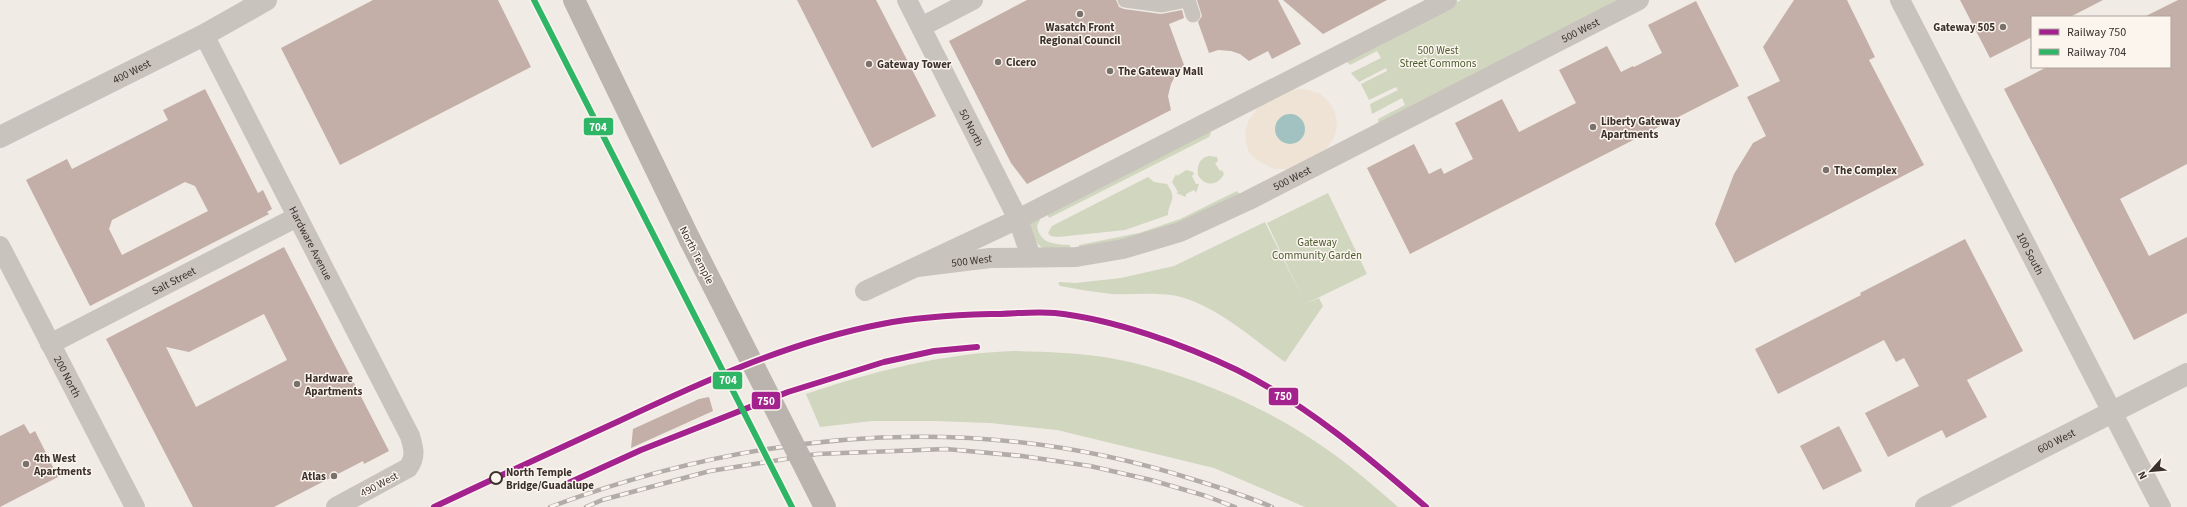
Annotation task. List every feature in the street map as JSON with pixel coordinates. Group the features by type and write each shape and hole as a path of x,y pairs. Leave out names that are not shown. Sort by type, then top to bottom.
{"main road":[{"name":"North Temple","path":"574,0 690,240 825,507"}],"street":[{"name":"50 North","path":"907,0 922,26 1018,219 1031,257"},
{"path":"922,26 973,0"},
{"path":"1125,0 1142,4 1162,4 1186,0 1192,15"},
{"name":"500 West","path":"865,291 1018,219 1447,0"},
{"name":"500 West","path":"917,267 990,258 1076,257 1123,249 1180,232 1249,200 1639,0"},
{"name":"100 South","path":"1900,0 2113,411 2161,507"},
{"name":"400 West","path":"0,136 270,1"},
{"name":"Hardware Avenue","path":"204,35 410,436 415,454"},
{"name":"Salt Street","path":"50,344 297,217"},
{"name":"200 North","path":"0,246 135,507"},
{"name":"600 West","path":"1926,507 2187,374"},
{"name":"490 West","path":"336,507 404,471 413,462 415,454"}],"green space":[{"name":"500 West Street Commons","path":"1461,0 1628,0 1379,127 1378,119 1405,105 1402,98 1372,114 1370,104 1398,90 1396,87 1369,100 1361,84 1387,71 1386,68 1359,82 1351,73 1381,58 1377,51 1350,65 1344,59"},
{"path":"1209,129 1211,133 1209,137 1049,218 1046,212"},
{"path":"1209,156 1217,157 1218,161 1215,163 1224,174 1218,181 1211,184 1204,182 1198,175 1199,163"},
{"path":"1186,170 1193,172 1194,174 1192,176 1196,184 1199,184 1196,193 1194,190 1186,194 1186,197 1176,193 1178,192 1172,182 1176,174 1177,176"},
{"path":"1148,177 1154,182 1167,184 1170,189 1172,193 1172,200 1168,215 1125,230 1058,237 1051,236 1048,233 1052,226"},
{"path":"1237,191 1242,197 1181,227 1080,251 1079,245 1139,233 1180,219"},
{"name":"Gateway Community Garden","path":"1328,193 1367,274 1305,304 1319,298 1323,306 1285,362 1224,317 1198,303 1184,298 1158,294 1111,294 1060,286 1058,283 1075,283 1121,278 1174,266 1265,222 1303,299 1267,223"},
{"path":"1038,215 1040,220 1037,226 1041,236 1049,242 1070,245 1070,252 1044,249 1040,246 1029,228 1031,222"},
{"path":"1013,351 1050,352 1110,358 1166,372 1220,391 1273,416 1298,430 1352,468 1398,507 1305,507 1214,468 1057,430 990,423 934,421 872,421 820,427 806,394 857,378 908,365 960,356"}],"shaded area":[{"path":"1298,89 1309,90 1320,94 1328,101 1335,112 1337,126 1334,138 1321,156 1291,169 1274,169 1255,159 1249,152 1245,132 1249,120 1262,102 1284,91"}],"water":[{"path":"1290,114 1301,118 1305,129 1301,140 1290,144 1279,140 1275,129 1279,118"}],"building":[{"path":"373,0 498,0 531,67 340,165 281,48"},
{"name":"Gateway Tower","path":"797,0 876,0 936,116 872,148"},
{"path":"1027,0 1116,0 1119,7 1124,9 1161,14 1182,10 1184,18 1169,24 1184,65 1176,74 1171,84 1168,96 1171,110 1027,184 1011,163 949,41"},
{"path":"1197,0 1278,0 1301,44 1272,59 1268,51 1249,61 1240,54 1231,51 1218,50 1209,53 1198,22 1202,16"},
{"path":"1283,0 1387,0 1323,34"},
{"name":"The Complex","path":"1794,0 1847,0 1875,57 1869,60 1924,165 1735,263 1715,224 1734,174 1753,143 1766,136 1747,97 1780,81 1763,47"},
{"name":"Gateway 505","path":"1960,0 2103,0 2072,16 2031,16 2031,38 1990,58"},
{"path":"2178,0 2187,0 2187,164 2120,199 2149,256 2187,237 2187,313 2134,340 2004,89 2045,68 2171,68 2171,16 2146,16"},
{"name":"Liberty Gateway Apartments","path":"1696,1 1739,86 1410,254 1367,168 1414,144 1429,174 1441,168 1444,174 1473,159 1455,123 1502,99 1519,132 1576,103 1559,70 1607,46 1621,72 1662,53 1648,25"},
{"path":"205,89 258,193 263,190 272,209 267,212 269,214 90,306 26,180 67,159 72,169 168,120 163,110","holes":["185,182 195,186 208,211 122,255 109,229 112,220"]},
{"path":"1965,239 2023,351 1967,380 1987,417 1946,438 1942,430 1888,457 1865,413 1919,386 1904,358 1896,362 1884,340 1778,394 1755,349 1861,295 1860,293"},
{"name":"Hardware Apartments","path":"284,247 389,451 364,464 363,461 274,507 193,507 106,339","holes":["264,314 287,360 196,407 166,347 189,352"]},
{"path":"709,397 713,411 631,448 633,429 699,399"},
{"name":"4th West Apartments","path":"24,424 30,434 35,431 58,477 0,507 0,436"},
{"path":"1839,426 1862,471 1823,490 1800,446"}],"railway":[{"path":"550,507 629,481 709,460 790,446 870,438 951,437 1032,444 1114,458 1205,483 1272,507"},
{"path":"586,507 602,500 710,471 817,454 946,449 1022,456 1090,466 1151,480 1206,496 1235,507"}],"rail line":[{"name":"704","path":"534,0 792,507"},
{"name":"750","path":"434,507 713,378 779,352 813,341 882,324 922,318 1039,312 1077,316 1148,334 1195,351 1237,370 1288,399 1336,432 1426,507"},
{"name":"750","path":"564,485 641,450 788,392 884,362 934,351 977,347"}],"place":[{"name":"Wasatch Front Regional Council","path":"1080,14"},
{"name":"Gateway 505","path":"2003,27"},
{"name":"Cicero","path":"998,62"},
{"name":"Gateway Tower","path":"869,64"},
{"name":"The Gateway Mall","path":"1110,71"},
{"name":"Liberty Gateway Apartments","path":"1593,127"},
{"name":"The Complex","path":"1826,170"},
{"name":"Hardware Apartments","path":"297,384"},
{"name":"4th West Apartments","path":"26,464"},
{"name":"Atlas","path":"334,476"},
{"name":"North Temple Bridge/Guadalupe","path":"496,478"}]}
